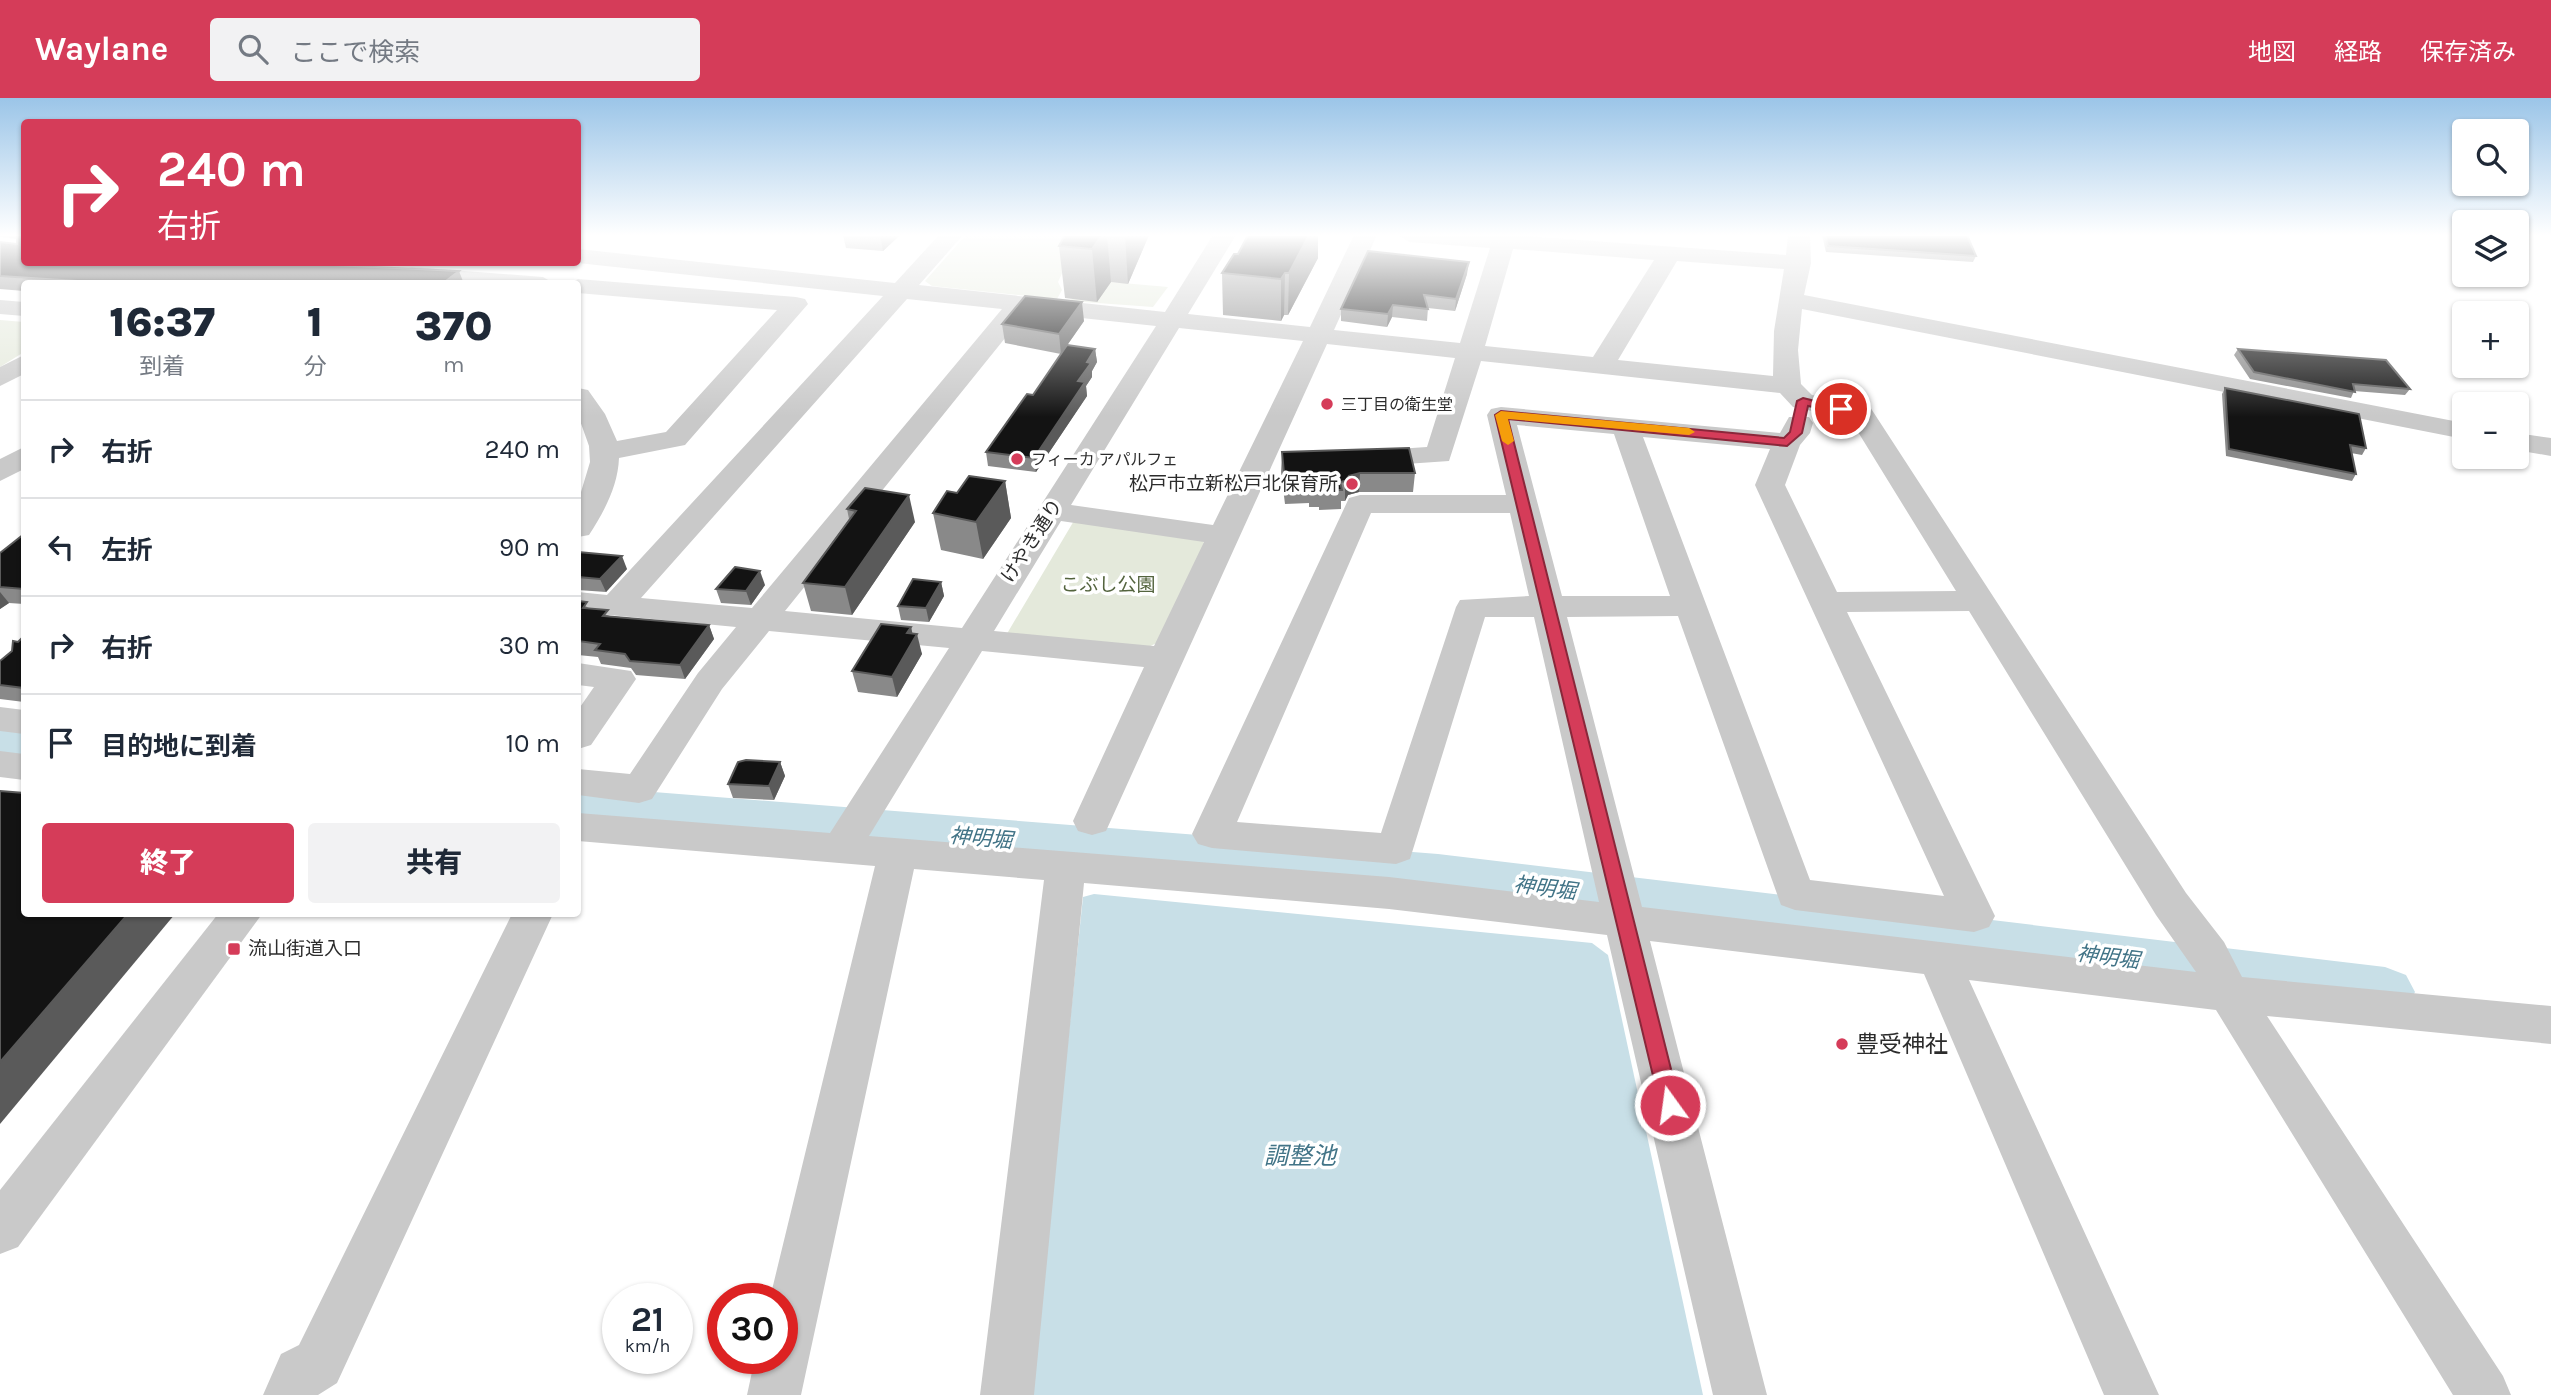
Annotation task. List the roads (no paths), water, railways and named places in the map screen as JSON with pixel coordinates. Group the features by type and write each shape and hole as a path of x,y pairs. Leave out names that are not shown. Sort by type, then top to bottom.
{"street":[{"path":"606,452 675,439 796,303 700,296"},
{"path":"616,605 897,296"},
{"path":"952,296 1601,366 1795,394 1860,413 2484,1395"},
{"name":"けやき通り","path":"851,833 969,640 1187,296"},
{"path":"1092,821 1165,658 1225,536 1273,461 1319,336 1338,296"},
{"path":"1343,459 1439,455 1486,296"},
{"path":"1601,366 1644,296"},
{"path":"1625,425 1796,894 1974,916 1770,485 1787,442 1796,433 1795,394 1784,339 1794,296"},
{"path":"1793,300 2452,429"},
{"path":"581,782 633,788 710,681 1020,303"},
{"path":"0,307 21,309"},
{"path":"581,400 602,433 606,452 599,490 581,523"},
{"path":"1740,1395 1501,415 1787,442"},
{"path":"2529,443 2551,447"},
{"path":"0,472 21,458"},
{"path":"1524,504 1360,503 1212,834 1396,849 1472,607 1690,606"},
{"path":"1052,511 1225,536"},
{"path":"1826,602 1978,601"},
{"path":"581,602 1165,658"},
{"path":"581,674 620,679 581,732"},
{"path":"0,719 21,722"},
{"path":"0,764 21,767"},
{"path":"581,827 851,833 898,853 1389,893 1621,905 1939,960 2220,976 2551,1025"},
{"path":"798,1288 898,853"},
{"path":"1007,1395 1066,867"},
{"path":"0,1230 117,1072 239,917"},
{"path":"290,1395 300,1373 318,1364 531,917"},
{"path":"1939,960 2132,1395"},
{"path":"774,1395 779,1374"}],"water":[{"name":"調整池","path":"1094,894 1592,943 1608,955 1703,1395 1031,1395 1083,897"}],"waterway":[{"name":"神明堀","path":"0,743 21,746"},
{"name":"神明堀","path":"581,805 1438,875 2385,992"}],"place":[{"name":"三丁目の衛生堂","path":"1327,404"},
{"name":"フィーカ アパルフェ","path":"1017,459"},
{"name":"松戸市立新松戸北保育所","path":"1352,484"},
{"name":"流山街道入口","path":"234,949"},
{"name":"豊受神社","path":"1842,1044"}],"park label":[{"name":"こぶし公園","path":"1108,585"}]}
